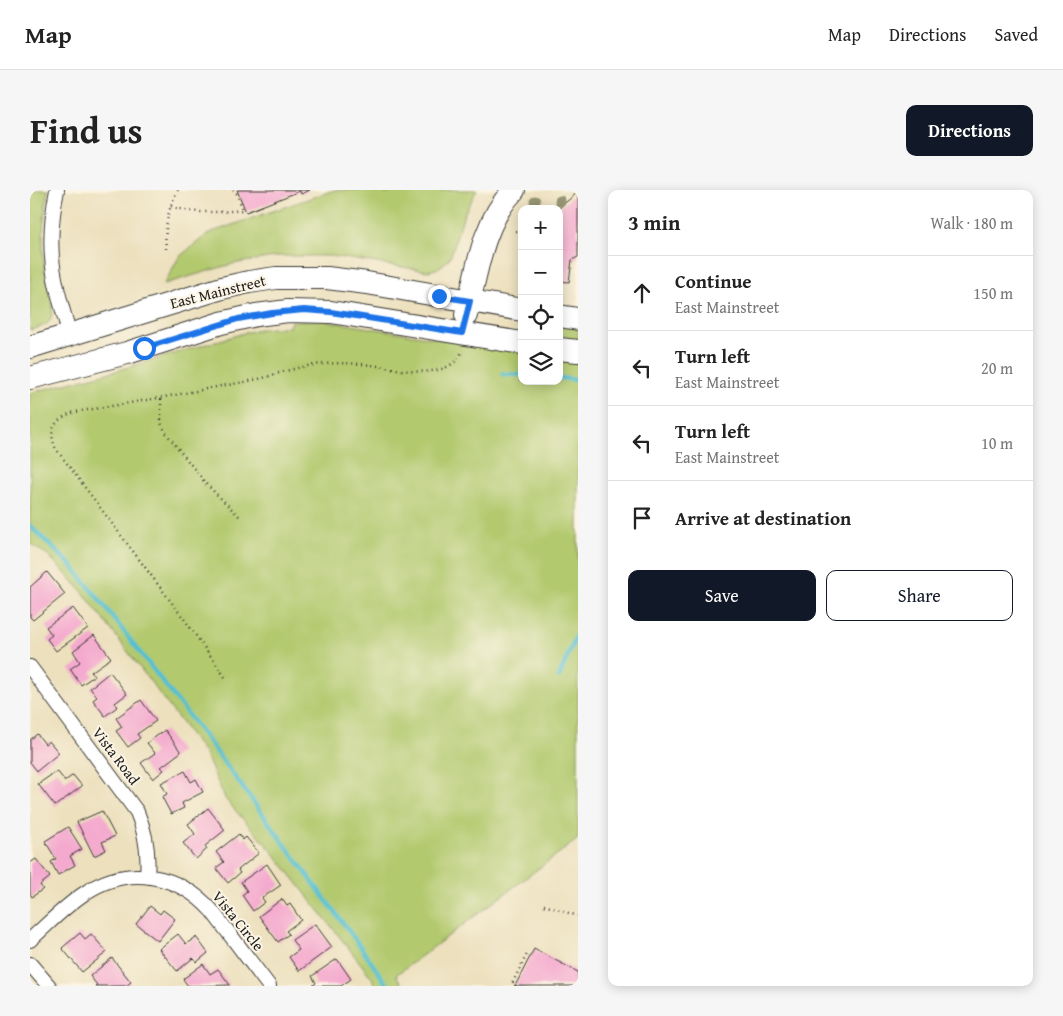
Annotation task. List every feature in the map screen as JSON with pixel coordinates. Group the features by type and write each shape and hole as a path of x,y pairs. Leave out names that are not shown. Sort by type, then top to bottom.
{"main road":[{"path":"462,333 487,233 496,214 514,190"},
{"name":"East Mainstreet","path":"30,347 222,288 276,278 303,277 367,283 518,309"},
{"name":"East Mainstreet","path":"30,378 127,353 221,323 272,313 304,310 331,312 518,342"},
{"path":"563,317 578,319"},
{"path":"563,350 578,352"}],"street":[{"path":"56,190 50,236 51,260 56,289 70,335"},
{"name":"Vista Road","path":"30,667 137,812 144,828 149,856 147,876"},
{"name":"Vista Circle","path":"30,940 91,889 118,878 147,876 178,884 202,900 269,986"},
{"path":"30,964 49,986"}],"path":[{"path":"166,248 166,230 171,206 178,190"},
{"path":"171,206 181,210 201,213 243,210 237,194 233,190"},
{"path":"224,677 56,449 53,443 53,430 60,419 66,415 161,399 259,379 313,365 346,363 428,372 443,368 460,358 463,350 462,333"},
{"path":"161,399 161,423 166,433 206,484 241,518"},
{"path":"544,905 578,916"},
{"path":"515,986 512,984 527,954"}],"green space":[{"path":"30,190 48,190 43,248 45,271 52,301 52,315 46,324 30,330"},
{"path":"334,190 383,190 386,194 395,190 477,190 464,214 451,255 448,260 436,269 428,271 331,256 280,256 232,264 164,284 179,257 209,233"},
{"path":"319,320 518,351 518,385 563,385 563,359 578,361 578,839 396,975 403,986 375,986 372,978 272,851 226,800 205,754 82,591 48,555 30,544 30,393 119,370 244,333 260,329 289,327 291,321"},
{"path":"563,325 578,328 578,343 563,341"}],"building":[{"path":"237,190 310,190 301,194 300,191 246,212"},
{"path":"578,192 578,257 572,260 569,282 563,281 563,205"},
{"path":"47,572 65,594 33,620 30,617 30,587"},
{"path":"73,608 88,628 56,651 47,639 52,635 46,627"},
{"path":"94,635 111,658 91,672 94,676 81,685 70,669 80,662 73,651"},
{"path":"110,672 127,694 115,703 117,707 105,716 93,700 97,697 90,688"},
{"path":"141,700 156,721 137,734 140,738 128,747 116,731 122,727 116,718"},
{"path":"165,730 181,752 161,767 164,770 153,779 141,763 155,753 147,743"},
{"path":"37,734 45,744 49,741 59,753 37,771 30,762 30,740"},
{"path":"57,771 65,781 73,775 82,786 55,806 38,784"},
{"path":"185,771 191,782 196,779 203,792 182,803 184,808 171,814 162,797 167,794 161,783"},
{"path":"208,808 225,830 205,846 207,849 196,859 183,843 195,834 188,824"},
{"path":"102,811 115,836 102,842 106,850 94,856 77,822"},
{"path":"68,827 82,849 70,856 75,865 58,875 51,862 56,859 45,841"},
{"path":"239,834 243,840 246,837 259,853 238,870 240,873 228,883 216,868 224,862 216,852"},
{"path":"36,859 50,877 40,885 43,889 32,897 30,894 30,863"},
{"path":"267,864 281,885 262,898 265,902 253,911 242,895 247,891 241,882"},
{"path":"282,899 287,906 290,904 301,920 286,931 289,934 278,942 259,916"},
{"path":"150,906 160,914 163,910 175,919 158,941 136,924"},
{"path":"315,924 332,947 299,971 289,957 299,950 292,940"},
{"path":"80,933 85,939 91,934 107,952 82,972 62,948"},
{"path":"178,934 186,944 196,937 208,953 197,962 193,958 177,971 159,949"},
{"path":"534,949 578,972 578,986 515,986"},
{"path":"112,958 131,982 126,986 95,986 97,985 90,976"},
{"path":"337,959 351,979 341,986 312,986 316,983 312,976"},
{"path":"203,964 210,974 218,969 230,985 188,986 183,979"}],"waterway":[{"path":"502,374 518,375"},
{"path":"563,378 578,380"},
{"path":"30,526 71,565 102,603 212,746 388,986"},
{"path":"559,677 578,631"}],"route":[{"path":"144,348 221,323 256,315 304,310 331,312 462,333 470,301 439,296"}]}
